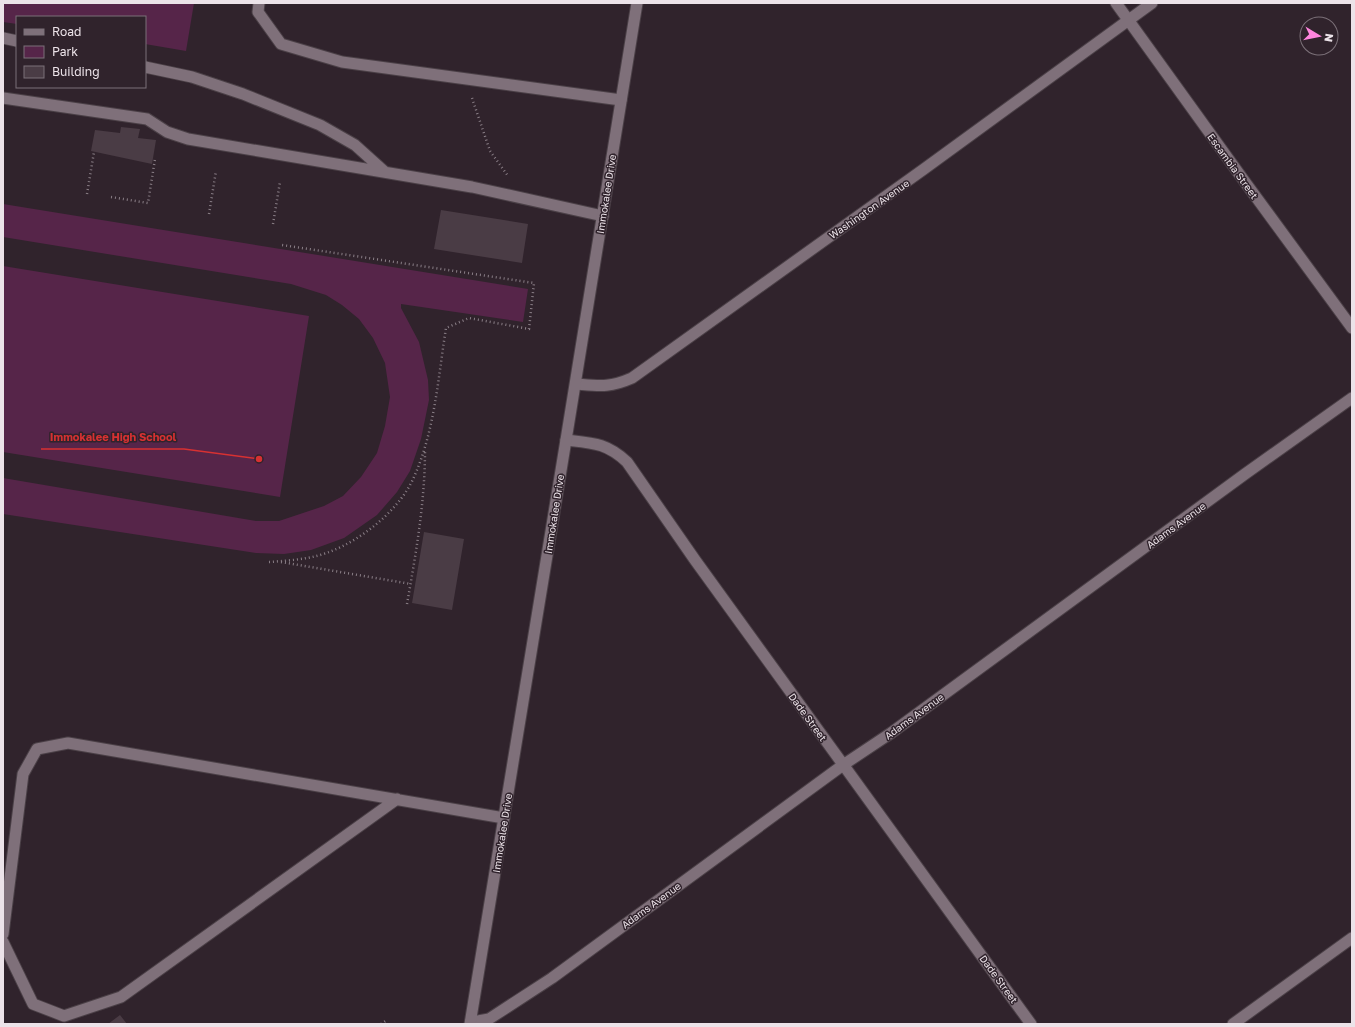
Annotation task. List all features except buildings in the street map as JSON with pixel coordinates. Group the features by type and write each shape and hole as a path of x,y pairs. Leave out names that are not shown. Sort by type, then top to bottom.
{"street":[{"path":"259,3 258,12 281,44 342,62 621,100"},
{"name":"Immokalee Drive","path":"469,1023 576,384 637,3"},
{"name":"Escambia Street","path":"1116,3 1352,328"},
{"name":"Washington Avenue","path":"576,384 604,386 618,384 632,378 918,174 1152,3"},
{"path":"3,38 16,41"},
{"path":"146,67 207,81 320,125 355,144 386,172"},
{"path":"3,98 147,119 167,132 188,139 472,187 603,216"},
{"name":"Adams Avenue","path":"469,1023 489,1019 552,978 843,765 891,733 1352,398"},
{"name":"Dade Street","path":"566,440 589,442 604,446 617,452 627,462 699,566 1031,1024"},
{"path":"3,934 24,774 37,749 68,744 504,818"},
{"path":"3,942 33,1004 66,1020 121,997 396,799"},
{"path":"1233,1024 1352,938"}],"path":[{"path":"471,97 490,151 526,200"},
{"path":"87,194 94,152"},
{"path":"111,197 148,203 155,159"},
{"path":"209,214 216,171"},
{"path":"273,224 280,182"},
{"path":"269,562 312,557 336,549 365,533 388,513 404,494 414,478 424,448 431,425 446,328 469,318 529,329 534,283 282,244"},
{"path":"407,604 419,532 425,475 424,448"},
{"path":"276,561 411,584"},
{"path":"381,1024 387,1020"}],"green space":[{"path":"3,3 194,3 186,51 146,44 146,16 16,16 16,24 3,22"},
{"path":"3,204 528,289 523,322 401,304 401,308 419,342 428,380 429,400 421,439 410,471 397,492 377,515 344,538 311,550 284,554 256,553 3,514 3,478 256,521 279,521 324,506 343,496 361,477 377,453 385,426 390,397 385,363 373,338 359,319 342,305 326,295 291,284 3,237"},
{"path":"3,266 309,316 280,497 3,452"}],"place":[{"name":"Immokalee High School","path":"259,459"}]}
